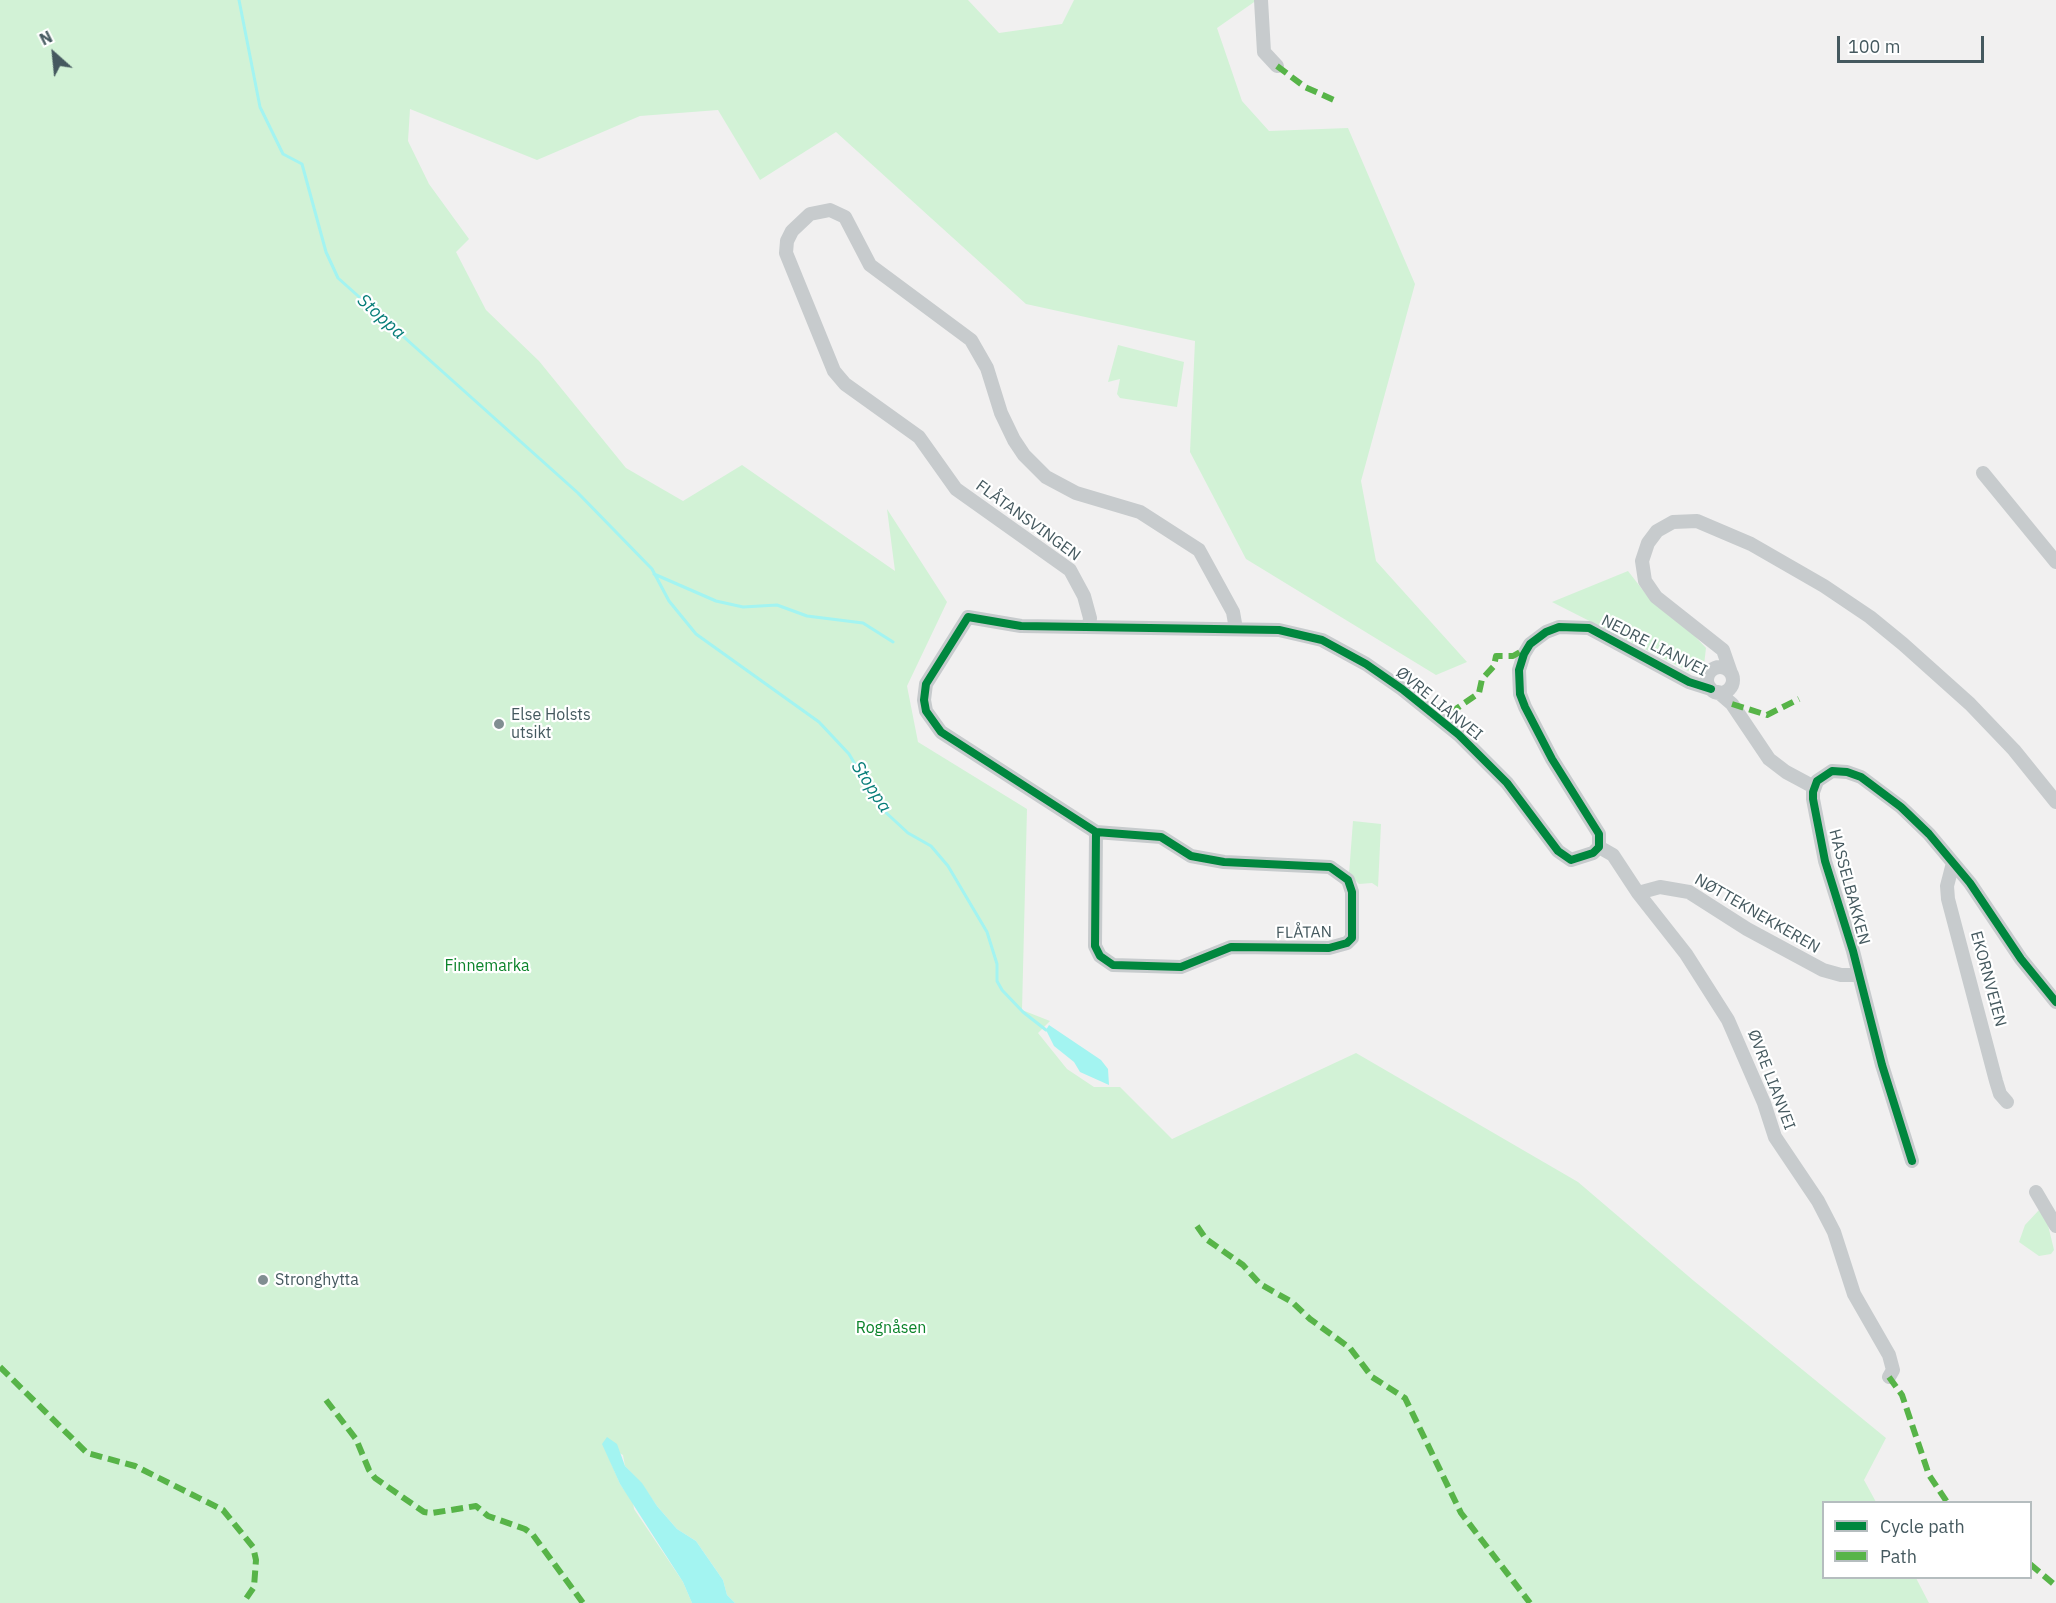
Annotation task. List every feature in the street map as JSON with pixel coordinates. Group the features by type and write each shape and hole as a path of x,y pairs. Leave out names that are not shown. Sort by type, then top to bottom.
{"street":[{"path":"1261,0 1264,52 1277,66"},
{"name":"FLÅTANSVINGEN","path":"1089,627 1090,618 1084,596 1070,570 956,489 919,437 845,384 834,371 786,253 787,241 792,231 810,214 830,210 845,217 870,265 971,340 987,368 1001,413 1014,440 1024,455 1046,477 1076,493 1140,512 1199,550 1233,612 1236,629"},
{"path":"1983,473 2056,561"},
{"name":"NEDRE LIANVEI","path":"1731,679 1726,654 1656,597 1645,580 1642,561 1647,543 1657,531 1672,522 1697,521 1754,546 1824,586 1870,617 1904,644 1970,704 2014,750 2056,802"},
{"name":"ØVRE LIANVEI","path":"968,617 1014,626 1236,629 1295,633 1322,640 1347,653 1402,689 1466,741 1508,783 1563,856 1571,860 1583,858 1593,854 1599,847 1613,855 1638,893 1692,963 1735,1033 1774,1137 1826,1216 1854,1294 1889,1355 1893,1370 1889,1377"},
{"name":"FLÅTAN","path":"968,617 929,676 924,700 928,716 941,732 1095,832 1161,837 1191,856 1224,862 1330,867 1348,880 1352,892 1352,938 1347,943 1329,948 1231,947 1181,967 1113,965 1100,956 1095,946 1095,832"},
{"name":"NEDRE LIANVEI","path":"1599,847 1597,828 1552,759 1525,707 1518,682 1524,654 1546,632 1559,627 1578,625 1601,632 1698,686 1714,691 1732,704 1766,755 1786,772 1814,787"},
{"name":"NEDRE LIANVEI","path":"1680,675 1713,670 1716,644"},
{"path":"1731,679 1726,691 1714,691 1707,681 1713,670 1725,668 1731,679 1732,704"},
{"path":"1814,787 1824,775 1832,771 1847,772 1862,777 1907,813 1971,884 2021,959 2056,1002"},
{"name":"HASSELBAKKEN","path":"1814,787 1813,799 1825,861 1859,975 1882,1065 1912,1161"},
{"name":"EKORNVEIEN","path":"1953,863 1947,886 1948,898 1996,1081 2000,1094 2007,1102"},
{"name":"NØTTEKNEKKEREN","path":"1638,893 1660,887 1689,892 1747,929 1823,970 1841,975 1859,975"},
{"path":"2036,1192 2056,1226"}],"green space":[{"name":"Finnemarka","path":"0,0 968,0 999,33 1062,24 1074,0 1257,0 1217,28 1242,101 1269,131 1348,128 1415,284 1361,481 1376,561 1467,662 1436,675 1246,559 1190,452 1195,341 1026,304 836,132 760,180 718,110 640,116 537,160 410,109 408,141 429,184 469,239 456,252 486,310 539,361 626,468 683,501 742,465 895,571 887,509 947,602 907,686 918,742 1027,809 1022,1010 1050,1021 1038,1033 1067,1069 1094,1087 1120,1087 1172,1139 1356,1053 1578,1182 1694,1281 1886,1438 1864,1480 1875,1501 1822,1501 1822,1579 1917,1579 1929,1603 735,1603 727,1595 723,1580 696,1541 677,1529 657,1506 641,1483 625,1466 623,1455 603,1444 620,1484 683,1582 692,1603 0,1603"},
{"path":"1118,345 1184,362 1177,407 1120,398 1117,394 1120,379 1108,382"},
{"path":"1628,571 1649,598 1690,631 1706,648 1704,665 1688,671 1552,602"},
{"path":"1353,821 1381,824 1378,887 1372,883 1359,884 1349,874"},
{"path":"2039,1210 2048,1225 2054,1250 2051,1254 2039,1256 2019,1242 2025,1225"}],"water":[{"path":"1049,1025 1101,1060 1108,1069 1109,1085 1080,1072 1074,1062 1054,1046 1046,1030"},
{"path":"607,1437 617,1444 625,1466 642,1483 657,1506 677,1529 696,1541 723,1580 727,1595 735,1603 692,1603 683,1582 620,1484 602,1444"}],"waterway":[{"name":"Stoppa","path":"239,0 260,107 283,154 302,164 326,252 338,278 578,493 652,569 669,601 696,634 819,722 849,754 881,808 908,833 931,846 948,866 987,932 997,964 997,981 1002,990 1023,1012 1046,1030"},
{"name":"Stoppa","path":"654,574 716,601 743,607 777,605 807,616 863,623 893,642"}],"marked path":[{"path":"1277,66 1305,87 1334,100"},
{"path":"1450,713 1479,693 1482,679 1494,666 1496,656 1513,656 1520,652"},
{"path":"1732,704 1767,715 1799,699"},
{"path":"1197,1226 1206,1239 1243,1265 1260,1284 1292,1302 1310,1319 1350,1348 1372,1377 1405,1398 1461,1513 1530,1603"},
{"path":"0,1367 87,1453 135,1466 223,1510 253,1547 256,1560 254,1587 243,1603"},
{"path":"1889,1377 1902,1395 1929,1475 1946,1501"},
{"path":"326,1400 356,1439 369,1470 375,1478 424,1512 432,1513 476,1506 488,1516 525,1529 533,1535 583,1603"},
{"path":"2032,1566 2056,1586"}],"cycle path":[{"path":"1096,832 1095,946 1100,956 1113,965 1181,967 1231,947 1329,948 1347,943 1352,938 1352,892 1348,880 1330,867 1224,862 1191,856 1161,837 1096,832 941,732 926,711 924,700 926,684 968,617 1021,626 1279,630 1322,640 1366,664 1402,689 1459,735 1507,783 1558,851 1571,860 1593,853 1599,847 1599,834 1552,759 1520,694 1519,670 1530,644 1546,632 1559,627 1589,628 1689,682 1711,689"},
{"path":"1912,1161 1882,1065 1853,951 1825,861 1813,799 1817,781 1832,771 1847,772 1861,777 1901,807 1929,834 1970,883 2021,959 2056,1002"}],"place":[{"name":"Else Holsts utsikt","path":"499,724"},
{"name":"Stronghytta","path":"263,1280"}],"park label":[{"name":"Rognåsen","path":"891,1328"}]}
